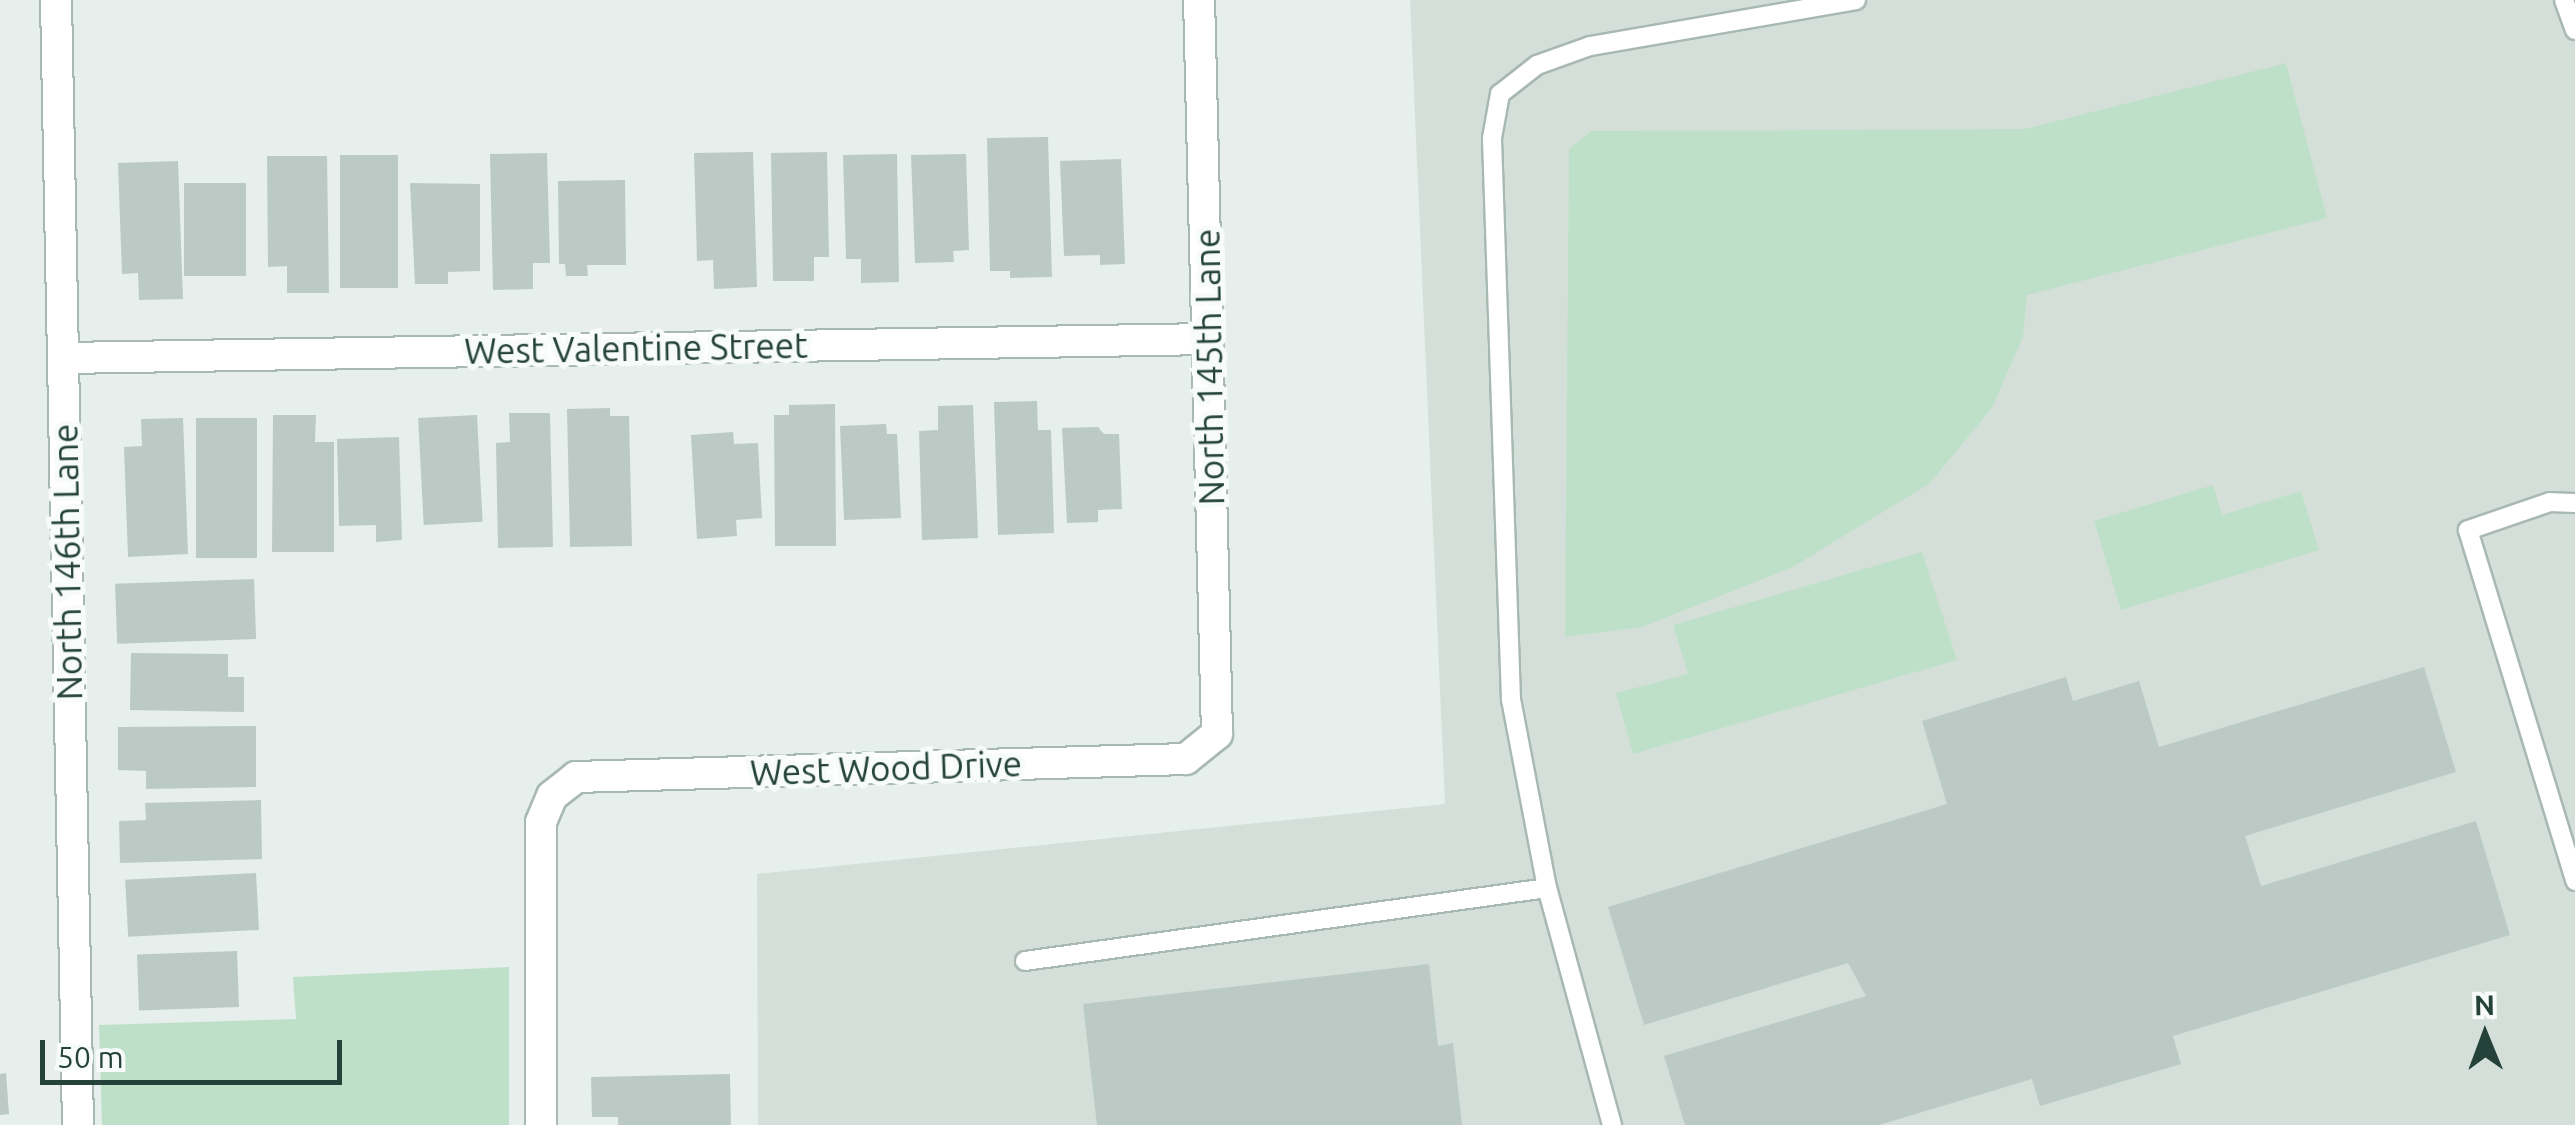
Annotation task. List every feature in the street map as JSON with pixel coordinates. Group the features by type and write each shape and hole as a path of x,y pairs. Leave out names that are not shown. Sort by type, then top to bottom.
{"street":[{"name":"North 146th Lane","path":"56,0 78,1125"},
{"name":"North 145th Lane","path":"1199,0 1217,734"},
{"name":"West Valentine Street","path":"64,358 1208,338"},
{"name":"West Wood Drive","path":"541,1125 541,822 552,796 576,777 1186,759 1217,734"}],"lane":[{"path":"1612,1125 1547,888 1519,767 1507,649 1492,138 1500,94 1537,65 1590,46 1856,0"},
{"path":"2564,0 2575,30"},
{"path":"2575,503 2550,502 2468,530 2575,881"},
{"path":"1025,961 1547,888"}],"shaded area":[{"path":"1410,0 2575,0 2575,1125 758,1125 757,874 1445,804"}],"green space":[{"path":"2286,63 2327,218 2027,295 2023,337 1992,408 1929,484 1791,568 1642,627 1565,637 1569,149 1591,131 2025,129"},
{"path":"2213,485 2222,515 2301,491 2319,550 2121,610 2094,521"},
{"path":"1922,552 1957,660 1633,754 1616,693 1688,674 1673,625"},
{"path":"509,967 509,1125 102,1125 99,1025 296,1019 293,977"}],"building":[{"path":"1048,137 1052,277 1010,278 1010,271 990,271 987,138"},
{"path":"753,152 757,287 714,289 713,260 697,261 694,153"},
{"path":"827,152 829,257 814,257 814,281 773,281 771,153"},
{"path":"547,153 550,263 533,263 533,289 493,290 490,154"},
{"path":"897,154 899,282 861,283 861,259 846,259 843,155"},
{"path":"966,154 969,250 953,251 954,262 915,263 911,155"},
{"path":"340,155 398,155 398,288 340,288"},
{"path":"267,156 327,156 329,293 287,293 287,266 268,267"},
{"path":"1121,159 1125,264 1100,265 1100,255 1064,256 1060,161"},
{"path":"178,161 183,299 139,300 138,273 122,274 118,163"},
{"path":"625,180 626,265 587,265 588,276 566,276 565,264 559,264 558,181"},
{"path":"184,183 246,183 246,276 184,276"},
{"path":"410,183 480,184 480,271 448,272 448,284 415,284"},
{"path":"1037,401 1038,430 1051,430 1054,533 998,535 994,402"},
{"path":"835,404 836,546 775,546 774,415 789,415 789,405"},
{"path":"973,405 978,538 922,540 919,431 938,430 938,406"},
{"path":"610,408 610,416 629,416 632,546 570,547 567,409"},
{"path":"509,413 550,413 553,547 498,548 496,443 510,442"},
{"path":"273,415 316,415 315,442 334,442 334,552 272,552"},
{"path":"477,415 483,522 424,525 418,418"},
{"path":"183,418 188,554 128,557 124,447 142,446 141,419"},
{"path":"196,418 257,418 257,558 196,558"},
{"path":"886,424 887,434 897,434 901,518 844,520 840,426"},
{"path":"1098,427 1104,434 1119,434 1122,509 1098,510 1098,522 1067,523 1062,428"},
{"path":"733,432 734,444 758,443 762,518 736,520 737,536 697,539 691,435"},
{"path":"399,437 402,540 376,542 376,525 339,526 337,439"},
{"path":"254,579 256,639 117,644 115,584"},
{"path":"131,653 228,654 228,677 244,677 244,712 130,710"},
{"path":"2424,667 2456,772 2245,836 2261,886 2476,821 2510,935 2173,1036 2181,1064 2040,1106 2032,1079 1879,1125 1685,1125 1664,1056 1866,996 1848,963 1644,1025 1608,907 1947,804 1922,721 2066,677 2073,701 2139,681 2159,747"},
{"path":"256,726 256,787 146,789 146,771 118,770 118,727"},
{"path":"261,800 262,859 120,863 119,821 146,820 145,803"},
{"path":"256,873 259,930 128,937 125,880"},
{"path":"237,951 239,1007 139,1010 137,954"},
{"path":"1429,964 1438,1046 1453,1043 1462,1125 1097,1125 1083,1004"},
{"path":"6,1073 9,1114 0,1115 0,1074"},
{"path":"730,1074 731,1125 618,1125 618,1117 592,1117 591,1077"}]}
